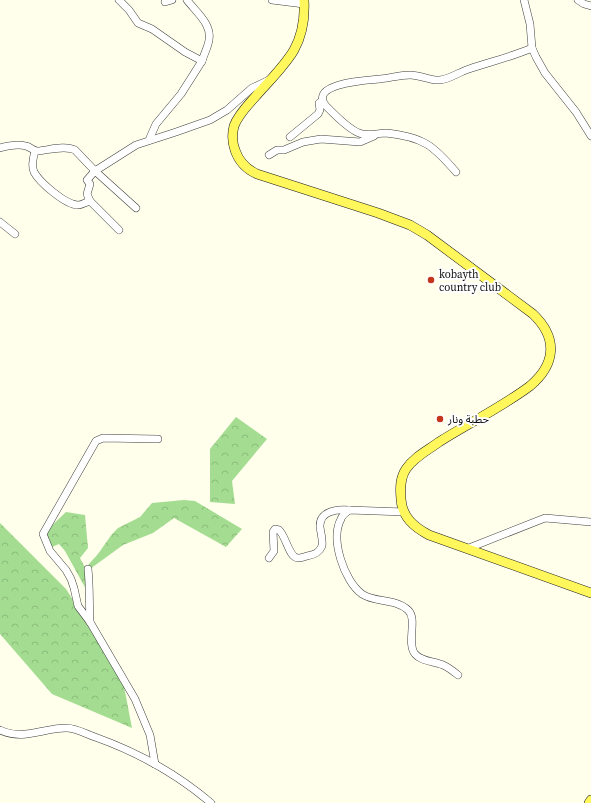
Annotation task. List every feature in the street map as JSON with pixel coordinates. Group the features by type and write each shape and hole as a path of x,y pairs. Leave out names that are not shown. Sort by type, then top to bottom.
{"main road":[{"path":"304,2 304,23 298,41 290,56 241,113 234,127 234,149 237,155 245,166 257,174 391,217 419,230 533,314 545,328 551,343 549,360 546,368 537,380 524,391 443,440 412,462 402,477 400,485 401,503 404,512 412,524 419,530 429,535 591,592"}],"street":[{"path":"119,0 129,10 138,23 152,29 176,46 202,61"},
{"path":"149,140 156,124 181,94 202,61 209,40 209,30 205,22 187,0"},
{"path":"272,0 304,2"},
{"path":"524,0 530,24 532,48 536,57 545,73 576,112 591,136"},
{"path":"578,0 591,6"},
{"path":"290,137 318,114 320,110 319,103 327,90 335,86 349,82 412,75 432,80 442,80 471,68 532,48"},
{"path":"119,230 90,201 87,194 90,184 87,179 95,171 129,148 210,120 227,110 252,88 271,79"},
{"path":"322,100 329,109 357,132 366,135 383,133 409,136 425,143 437,151 456,172"},
{"path":"269,155 277,150 284,150 303,142 321,139 360,142 383,133"},
{"path":"0,148 23,145 35,151 72,148 136,208"},
{"path":"35,151 33,160 34,172 50,189 73,204 82,204 90,201"},
{"path":"0,222 15,234"},
{"path":"155,764 150,735 135,699 90,622 78,606 69,575 50,550 43,534 96,441 103,438 158,439"},
{"path":"269,558 274,551 273,532 275,529 279,530 284,535 290,553 294,557 298,558 316,554 322,546 321,521 329,512 334,510 349,510 404,512"},
{"path":"349,510 341,518 337,532 339,555 348,578 361,593 369,598 392,603 408,610 412,617 412,647 416,654 426,660 445,665 458,675"},
{"path":"469,548 545,518 591,522"},
{"path":"88,569 90,589 90,622"},
{"path":"0,730 18,735 66,728 74,729 117,745 155,764 192,787 211,803"}],"green space":[{"path":"236,417 267,439 232,481 235,504 210,502 210,449"},
{"path":"184,500 195,501 242,529 226,547 174,518 153,533 123,545 90,569 88,565 112,534 118,528 140,517 152,503"},
{"path":"66,512 85,515 88,548 80,558 91,579 87,591 65,551 59,544 52,547 42,535"},
{"path":"0,523 66,589 122,676 132,728 52,694 0,634"}],"place":[{"name":"kobayth country club","path":"431,280"},
{"name":"حطبة ونار","path":"440,419"}]}
